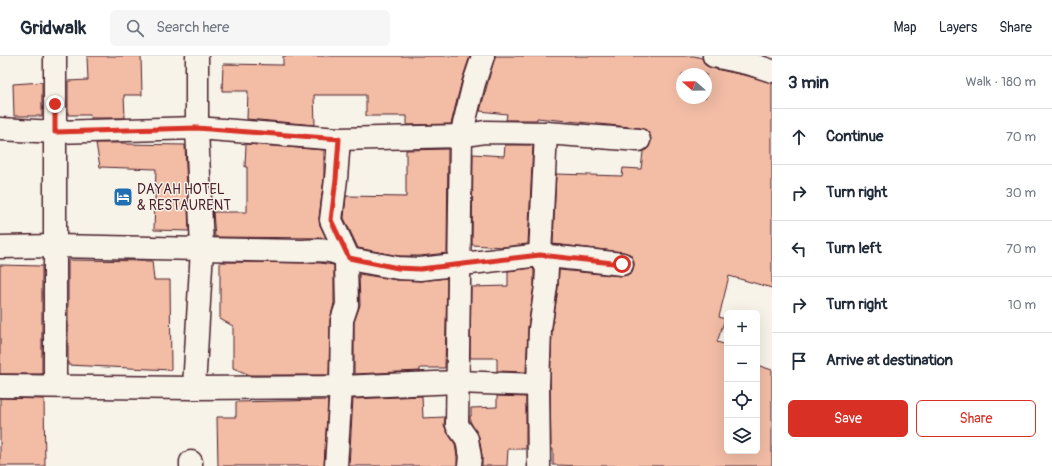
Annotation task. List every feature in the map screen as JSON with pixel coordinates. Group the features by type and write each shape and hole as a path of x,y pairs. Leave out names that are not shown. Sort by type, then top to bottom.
{"street":[{"path":"55,56 56,386"},
{"path":"194,388 202,249 197,128 197,56"},
{"path":"469,466 470,457 467,439 457,425 461,136 474,83 483,56"},
{"path":"714,56 751,64 772,72"},
{"path":"0,129 55,132 197,128 339,139 461,136 485,132 546,133 639,140"},
{"path":"539,466 538,385 540,329 547,268 540,255 546,133"},
{"path":"339,139 331,220 349,258"},
{"path":"0,247 55,246 301,251 330,250 343,254 349,258 398,268 420,269 540,255 622,264"},
{"path":"336,466 341,387 342,320 346,305 346,264 349,258"},
{"path":"0,386 194,388 341,387 458,382 538,385"}],"building":[{"path":"87,56 141,56 142,95 124,95 125,118 91,118 90,115 68,115 68,81 88,80"},
{"path":"283,56 470,56 462,80 451,124 407,125 407,116 366,116 366,95 314,95 315,125 247,119 248,91 222,91 223,64 283,65"},
{"path":"495,56 694,56 702,58 705,65 711,68 676,68 676,104 712,104 712,68 772,83 772,288 729,276 719,317 724,319 724,322 717,342 724,344 724,454 760,454 760,366 772,370 772,466 553,465 553,449 551,449 550,385 552,330 559,270 621,276 632,272 634,265 630,254 623,252 553,244 556,174 622,176 623,168 641,169 643,152 649,147 651,141 650,135 646,130 640,128 537,118 537,120 506,120 507,114 480,111"},
{"path":"42,82 42,116 14,116 13,84"},
{"path":"96,143 185,145 189,231 154,230 156,169 100,167"},
{"path":"246,144 324,150 324,178 319,218 320,225 326,238 215,237 213,212 247,212 247,167 245,167"},
{"path":"505,145 533,145 528,244 503,247 472,245 473,154 504,156"},
{"path":"448,149 447,253 420,256 399,256 358,248 344,218 346,196 406,197 406,150"},
{"path":"68,260 152,261 154,280 170,280 171,370 68,365"},
{"path":"220,262 320,263 334,265 334,303 330,320 329,375 250,375 233,368 233,326 220,319"},
{"path":"0,265 42,266 42,374 0,374"},
{"path":"533,268 534,285 528,328 526,372 497,371 497,358 470,358 471,287 508,286 508,271"},
{"path":"359,274 397,280 421,281 447,278 445,368 420,368 420,371 354,374 354,322 360,305"},
{"path":"422,396 423,418 445,417 444,425 455,444 457,466 349,466 353,399"},
{"path":"497,396 526,397 526,449 508,449 507,466 482,466 479,437 470,421 471,408 497,407"},
{"path":"0,398 44,399 45,466 0,466"},
{"path":"328,400 324,466 218,466 217,417 236,417 236,402"}],"place":[{"name":"DAYAH HOTEL & RESTAURENT","path":"123,197"}],"route":[{"path":"55,104 55,132 197,128 339,139 331,220 349,258 398,268 420,269 540,255 622,264"}]}
